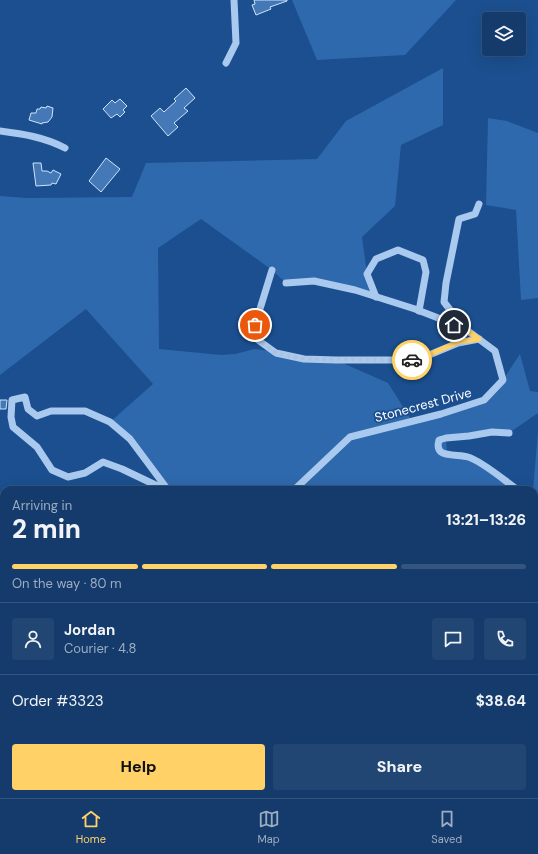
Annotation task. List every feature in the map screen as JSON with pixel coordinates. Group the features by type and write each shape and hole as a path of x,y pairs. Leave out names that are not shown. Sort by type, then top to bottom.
{"street":[{"path":"226,63 236,43 234,0"},
{"path":"0,131 37,136 65,148"},
{"path":"454,325 451,311 444,302 446,282 459,219 475,214 479,204"},
{"path":"286,283 314,281 355,290 376,297 419,311 426,272 423,260 398,250 376,259 368,274 376,297"},
{"path":"272,270 255,325 258,340 276,353 304,359 417,360 458,342 479,339"},
{"name":"Stonecrest Drive","path":"298,486 350,437 441,414 484,400 503,380 496,351 464,328 419,311"},
{"path":"158,486 103,462 85,473 68,477 52,470 37,447 13,427 11,417 12,400 25,397 28,409 37,416 51,411 84,410 110,422 130,439 164,486"},
{"path":"509,433 492,432 446,438 439,440 438,445 439,450 442,453 470,457 512,486"}],"shaded area":[{"path":"292,0 456,0 405,55 317,60"},
{"path":"443,68 443,125 401,145 395,206 362,237 367,274 376,297 314,281 286,283 272,270 201,219 158,248 159,349 221,355 235,354 255,349 336,360 388,383 412,421 484,400 503,380 520,354 530,391 538,392 538,413 509,433 446,438 447,454 470,457 512,486 165,486 130,439 110,422 153,384 86,309 0,375 0,196 27,198 132,197 146,163 317,159 346,121"},
{"path":"488,118 507,121 538,133 538,298 521,300 516,210 486,205"},
{"path":"538,431 538,486 533,486"}],"building":[{"path":"254,0 287,1 270,7 271,9 256,15 252,5 255,4"},
{"path":"186,88 195,98 184,108 188,111 174,123 178,127 168,136 151,116 160,108 164,112 176,101 174,99"},
{"path":"120,99 127,106 123,110 125,112 120,117 117,114 111,118 103,109 112,100 115,103"},
{"path":"47,106 53,108 52,117 48,122 42,124 29,120 31,113 36,113 37,109 40,109 41,107 46,108"},
{"path":"106,158 120,169 101,192 89,181"},
{"path":"33,163 41,163 42,171 51,173 53,170 61,174 56,184 52,183 51,185 36,186"},
{"path":"0,400 7,400 6,409 0,409"}],"way so far":[{"path":"255,325 258,340 276,353 304,359 412,360"}],"route":[{"path":"412,360 417,360 458,342 479,339 464,328 454,325"}]}
